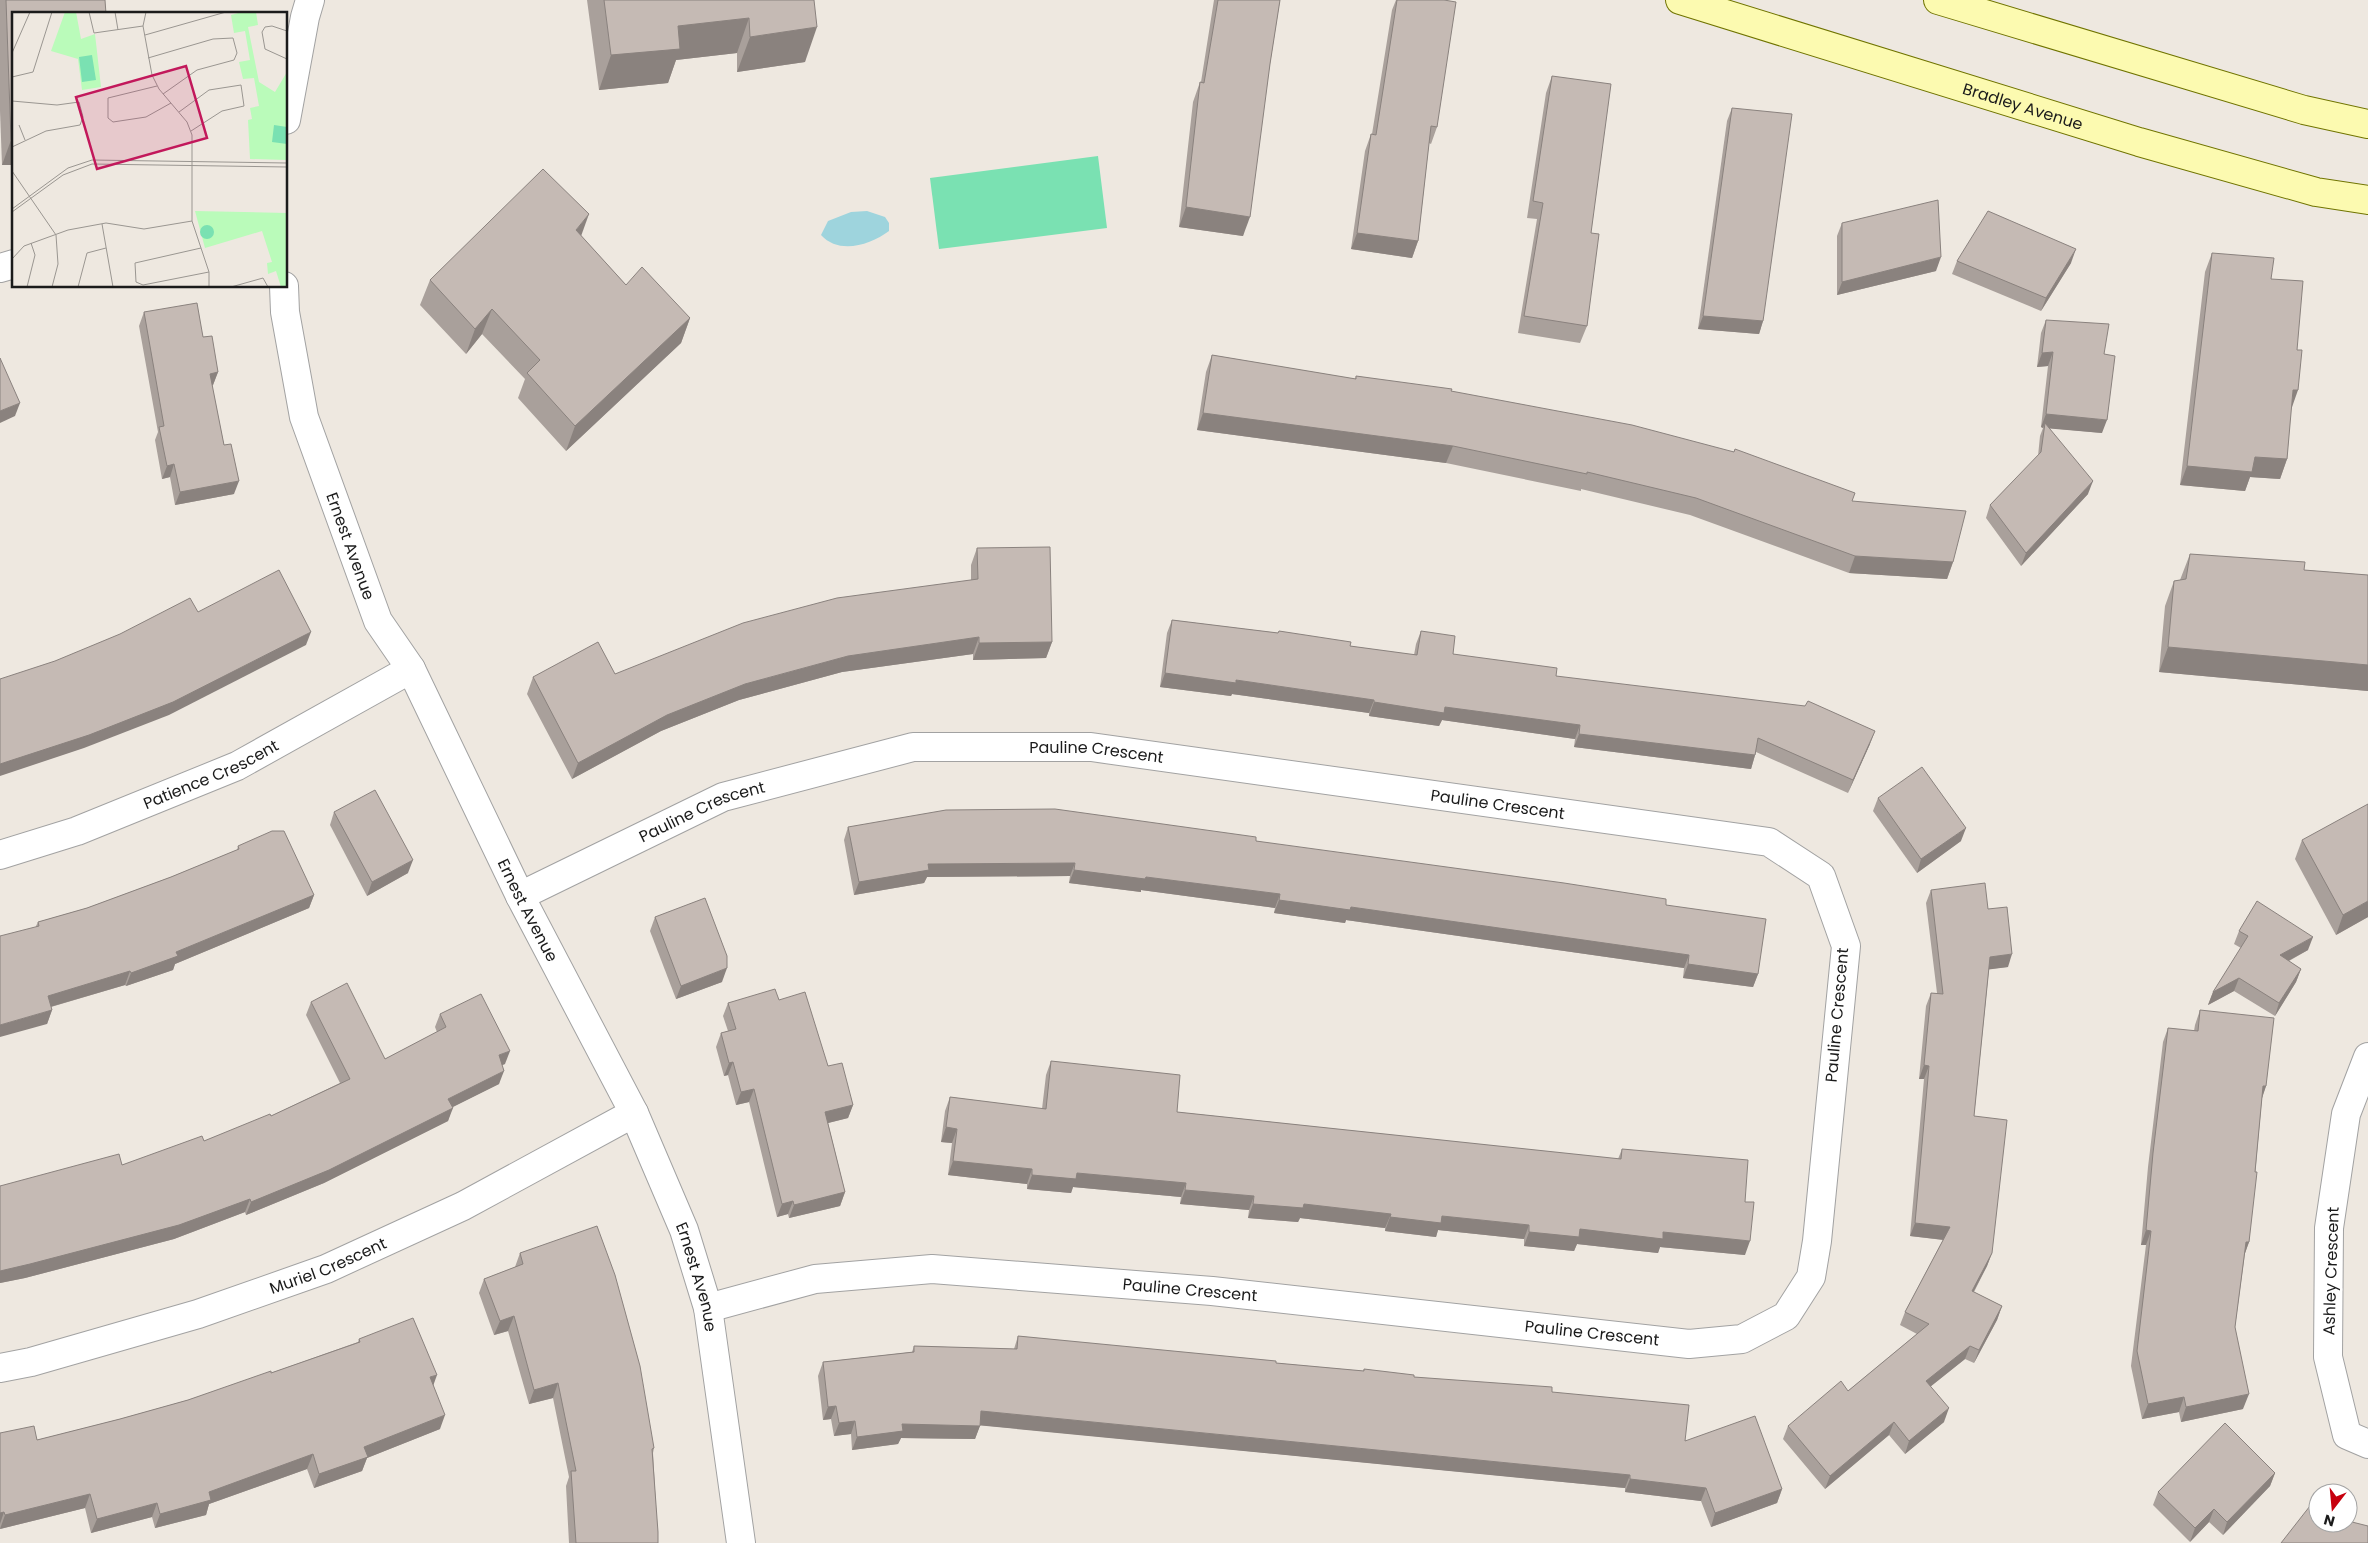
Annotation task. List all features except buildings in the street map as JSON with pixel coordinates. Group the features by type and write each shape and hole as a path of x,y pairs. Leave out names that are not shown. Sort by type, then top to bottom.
{"main road":[{"name":"Bradley Avenue","path":"1680,0 2148,144 2316,192 2368,200"},
{"path":"1938,0 2304,110 2368,124"}],"street":[{"path":"288,109 305,17 310,0"},
{"name":"Ernest Avenue","path":"284,288 284,312 304,418 378,621 411,669 520,896 634,1113 684,1230 708,1308 741,1543"},
{"name":"Patience Crescent","path":"0,855 77,831 237,766 411,669"},
{"name":"Pauline Crescent","path":"520,896 723,797 913,747 1091,747 1769,842 1822,876 1846,946 1838,1010 1817,1240 1811,1277 1786,1316 1742,1339 1689,1344 1212,1291 932,1269 815,1279 708,1308"},
{"name":"Ashley Crescent","path":"2368,1056 2346,1114 2329,1228 2328,1358 2347,1435 2368,1444"},
{"name":"Muriel Crescent","path":"0,1368 31,1362 198,1314 326,1269 463,1206 634,1113"}],"green space":[{"path":"1098,156 1107,228 939,249 930,178"}],"water":[{"path":"867,211 885,217 889,223 889,231 864,244 855,246 837,245 821,235 828,221 851,212"}]}
